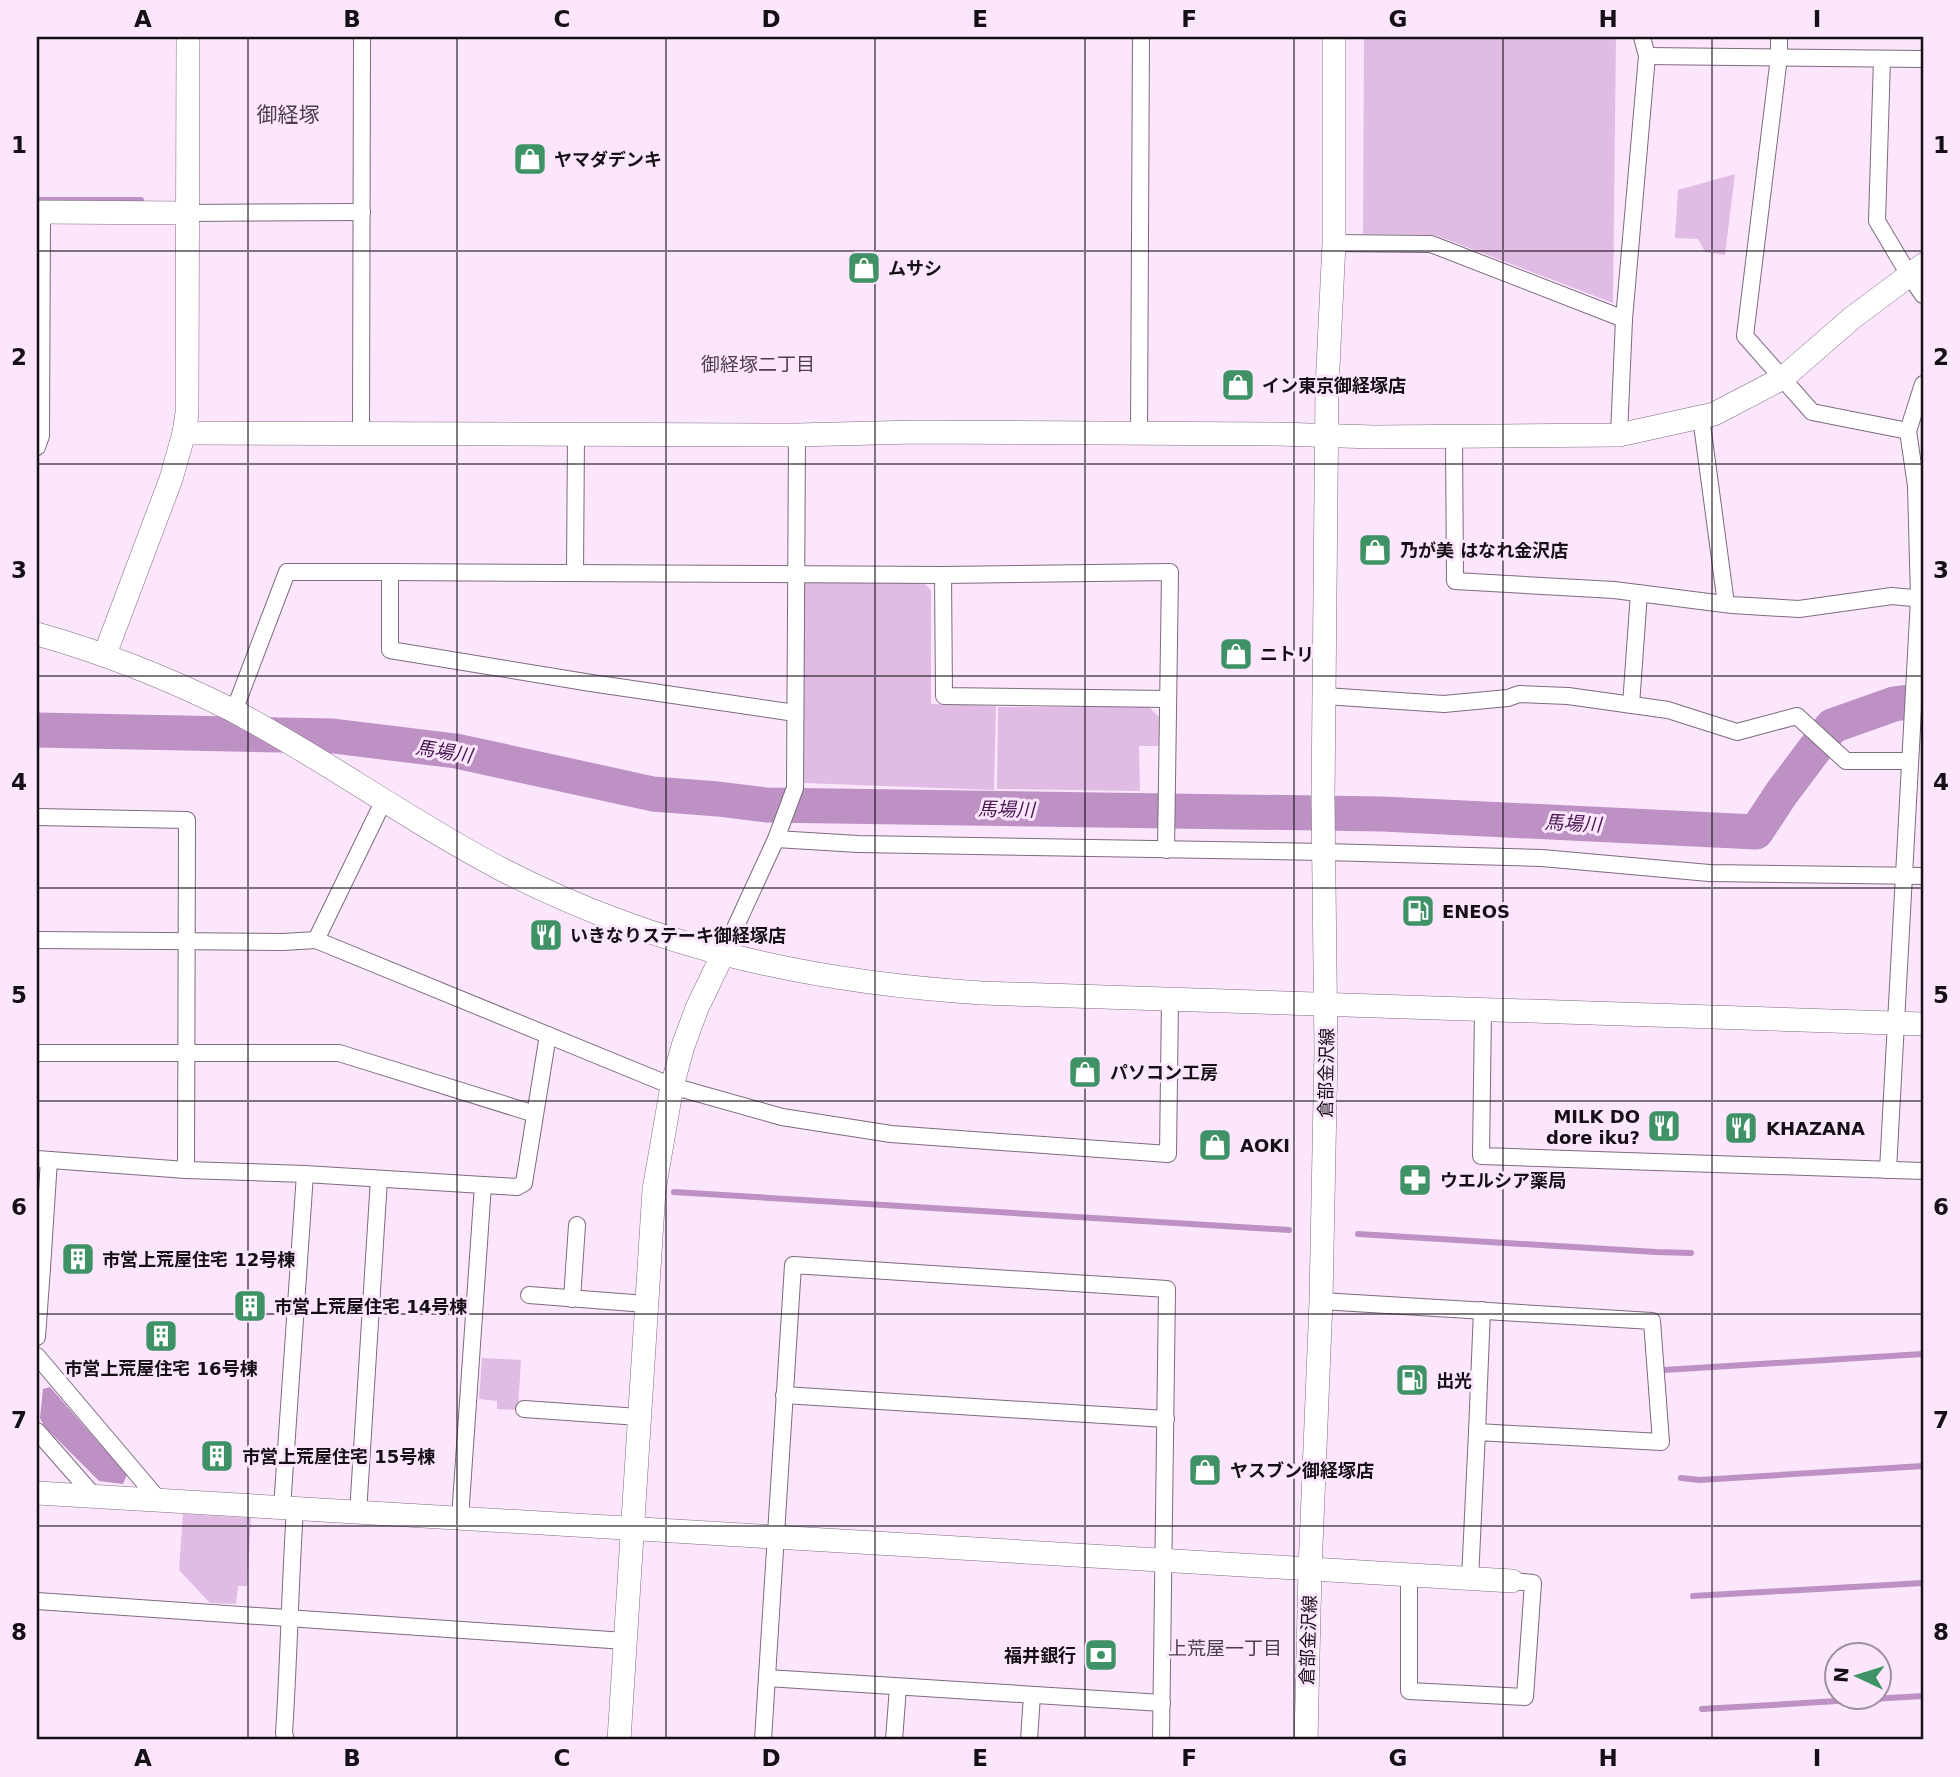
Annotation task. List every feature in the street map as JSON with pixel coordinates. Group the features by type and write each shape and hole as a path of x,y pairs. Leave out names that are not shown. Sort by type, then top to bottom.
{"street":[{"path":"105,654 167,491 187,413 188,37"},
{"path":"360,433 362,37"},
{"path":"1139,434 1141,37"},
{"path":"37,634 105,654 188,688 294,745 503,869 583,906 664,937 723,954 812,975 982,993 1327,1003 1323,799 1326,388 1334,243 1334,37"},
{"path":"1619,435 1624,319 1647,56 1642,37"},
{"path":"1779,37 1779,58 1745,336 1812,412 1908,431"},
{"path":"1647,56 1923,59"},
{"path":"1882,59 1877,221 1916,270 1923,295"},
{"path":"37,447 41,436 40,212 362,212"},
{"path":"1334,243 1431,244 1624,319"},
{"path":"184,433 1619,435 1714,414 1783,378 1852,318 1916,270"},
{"path":"1888,1170 1902,877 1921,599 1920,486 1908,431 1923,384"},
{"path":"1701,417 1726,604"},
{"path":"575,573 576,433"},
{"path":"619,1740 654,1190 672,1086 697,1008 776,839 793,796 797,435"},
{"path":"1454,436 1455,581 1639,593 1726,604 1798,609 1892,596 1921,599"},
{"path":"243,716 288,572 943,576 1170,572 1166,850"},
{"path":"390,572 390,650 795,713"},
{"path":"943,576 944,696 1168,699"},
{"path":"1631,705 1639,593"},
{"path":"1325,696 1444,704 1519,695 1568,696 1668,710 1737,732 1797,716 1846,761 1909,761"},
{"path":"316,940 384,800"},
{"path":"37,817 187,820 186,1170"},
{"path":"776,839 858,844 1542,858 1709,873 1923,876"},
{"path":"37,940 316,940 672,1086 782,1117 891,1134 1168,1154 1170,1000"},
{"name":"倉部金沢線","path":"1306,1740 1321,1301 1327,1003 1923,1024"},
{"path":"1483,1010 1481,1156 1923,1171"},
{"path":"37,1336 43,1159 186,1170 305,1174 517,1187 524,1183 548,1035"},
{"path":"37,1053 339,1053 535,1114"},
{"path":"286,1740 284,1733 291,1631 289,1509 305,1174"},
{"path":"358,1513 379,1179"},
{"path":"460,1518 484,1185"},
{"path":"572,1299 577,1225"},
{"path":"763,1740 793,1265 1167,1289 1161,1740"},
{"path":"529,1295 646,1304"},
{"path":"1321,1301 1652,1321 1661,1443 1477,1432"},
{"path":"1470,1579 1482,1310"},
{"path":"37,1356 159,1500"},
{"path":"784,1395 1166,1419"},
{"path":"524,1409 639,1417"},
{"path":"37,1431 94,1496"},
{"path":"37,1493 1532,1583 1525,1697 1409,1690 1409,1576"},
{"path":"37,1601 625,1641"},
{"path":"767,1678 1162,1703"},
{"path":"894,1740 898,1687"},
{"path":"1029,1740 1032,1695"}],"shaded area":[{"path":"1364,37 1616,37 1613,303 1435,235 1363,234"},
{"path":"1735,174 1725,255 1705,252 1698,239 1675,238 1678,190"},
{"path":"803,581 924,583 931,590 931,704 996,706 994,790 803,783"},
{"path":"998,707 1149,707 1159,717 1160,746 1139,746 1140,791 997,789"},
{"path":"482,1358 521,1360 518,1410 497,1409 497,1401 479,1399"},
{"path":"50,1387 127,1475 123,1484 99,1481 44,1426 40,1418 43,1389"},
{"path":"183,1514 251,1518 247,1586 238,1586 236,1604 210,1603 179,1570"}],"waterway":[{"path":"37,200 141,200"},
{"name":"馬場川","path":"37,730 333,736 456,751 653,794 766,805 1382,814 1756,832 1832,726 1894,704 1923,700"},
{"path":"674,1192 1289,1230"},
{"path":"1358,1234 1691,1253"},
{"path":"1664,1370 1923,1354"},
{"path":"1681,1478 1700,1480 1923,1466"},
{"path":"1693,1596 1923,1583"},
{"path":"1702,1709 1923,1696"}],"place":[{"name":"ヤマダデンキ","path":"530,159"},
{"name":"ムサシ","path":"864,268"},
{"name":"イン東京御経塚店","path":"1238,385"},
{"name":"乃が美 はなれ金沢店","path":"1375,550"},
{"name":"ニトリ","path":"1236,654"},
{"name":"ENEOS","path":"1418,911"},
{"name":"いきなりステーキ御経塚店","path":"546,935"},
{"name":"パソコン工房","path":"1085,1072"},
{"name":"MILK DO dore iku?","path":"1664,1126"},
{"name":"KHAZANA","path":"1741,1128"},
{"name":"AOKI","path":"1215,1145"},
{"name":"ウエルシア薬局","path":"1415,1180"},
{"name":"市営上荒屋住宅 12号棟","path":"78,1259"},
{"name":"市営上荒屋住宅 14号棟","path":"250,1306"},
{"name":"市営上荒屋住宅 16号棟","path":"161,1336"},
{"name":"出光","path":"1412,1380"},
{"name":"市営上荒屋住宅 15号棟","path":"217,1456"},
{"name":"ヤスブン御経塚店","path":"1205,1470"},
{"name":"福井銀行","path":"1101,1655"}],"district":[{"name":"御経塚","path":"288,115"},
{"name":"御経塚二丁目","path":"758,364"},
{"name":"上荒屋一丁目","path":"1225,1648"}]}
